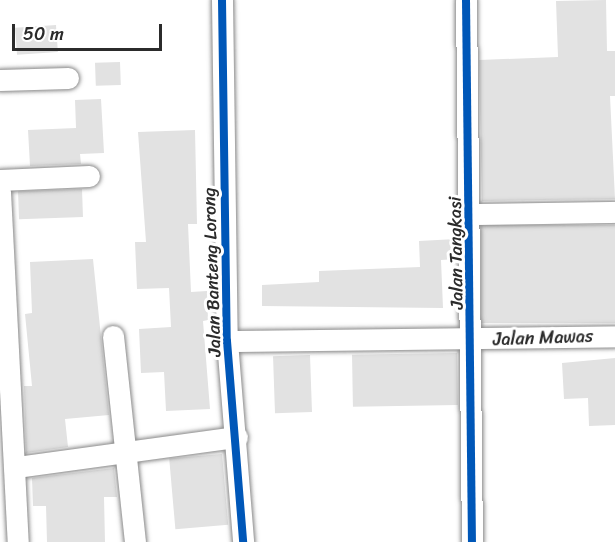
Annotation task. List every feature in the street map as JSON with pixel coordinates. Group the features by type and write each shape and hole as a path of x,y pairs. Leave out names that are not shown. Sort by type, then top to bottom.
{"street":[{"name":"Jalan Banteng Lorong","path":"222,0 227,341 237,437 243,542"},
{"name":"Jalan Tangkasi","path":"466,0 471,214 472,542"},
{"path":"0,80 68,78"},
{"path":"0,180 89,176"},
{"path":"0,192 17,467 12,535"},
{"path":"471,214 615,212"},
{"path":"113,336 123,454 135,542"},
{"name":"Jalan Mawas","path":"471,339 615,336"},
{"name":"Jalan Banteng Lorong","path":"227,341 471,339"},
{"path":"17,467 237,437"}],"building":[{"path":"606,0 607,51 615,51 615,96 610,96 615,199 482,201 479,60 558,57 556,1"},
{"path":"56,25 58,52 17,55 15,28"},
{"path":"120,62 121,85 96,86 95,63"},
{"path":"101,99 104,153 80,154 81,164 30,166 28,130 76,128 75,100"},
{"path":"195,130 197,224 188,224 191,292 207,291 208,320 203,321 210,409 166,411 164,372 141,373 139,329 171,327 169,288 137,289 135,242 146,242 138,132"},
{"path":"82,189 83,217 19,219 18,191"},
{"path":"481,225 615,225 615,323 481,323"},
{"path":"456,239 456,259 441,260 443,308 262,306 262,285 319,282 319,271 420,267 419,241"},
{"path":"93,259 109,415 65,419 68,447 26,453 24,386 32,386 25,314 32,313 30,262"},
{"path":"457,353 458,405 353,407 352,355"},
{"path":"310,355 312,412 275,413 273,356"},
{"path":"615,358 615,425 589,426 588,398 564,399 562,363"},
{"path":"222,454 228,525 175,529 169,459"},
{"path":"114,468 117,497 104,497 105,542 47,542 46,506 33,506 32,478"}],"cycle path":[{"path":"222,0 227,341 243,542"},
{"path":"466,0 472,542"}]}
